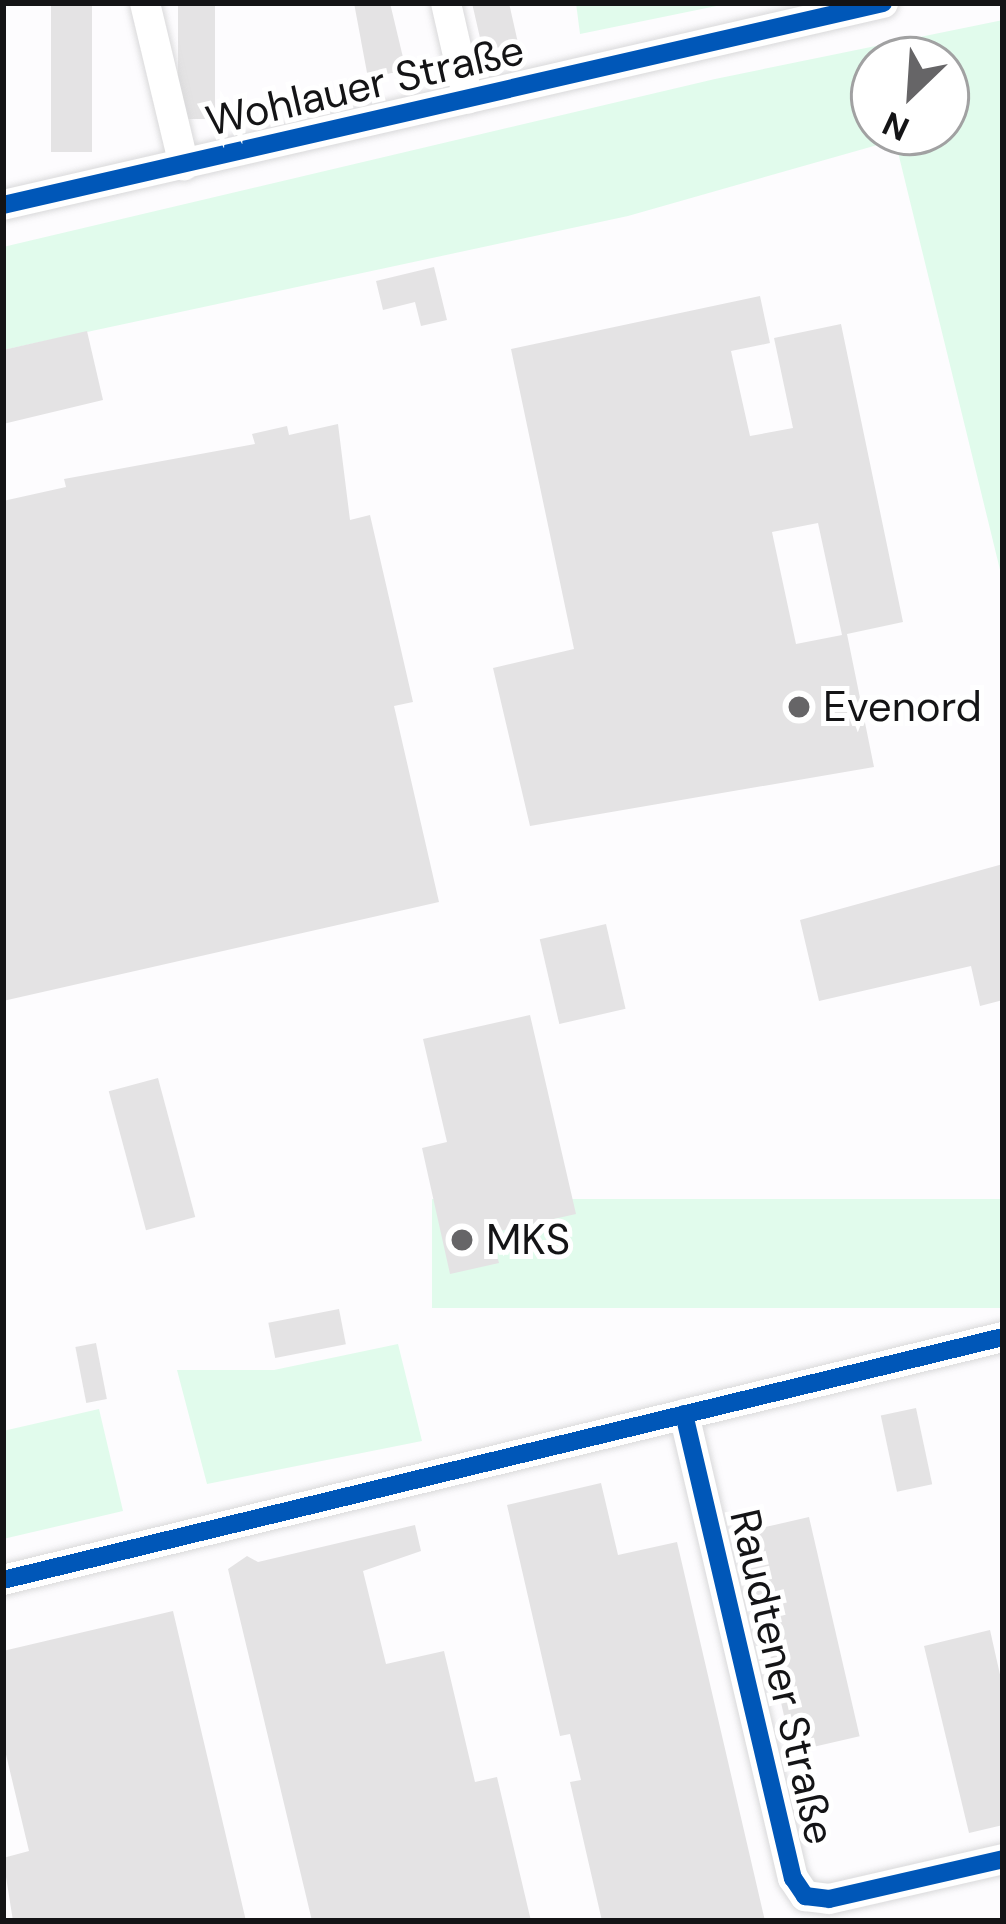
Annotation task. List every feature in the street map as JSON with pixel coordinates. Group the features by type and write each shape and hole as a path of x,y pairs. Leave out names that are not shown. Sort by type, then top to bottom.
{"street":[{"path":"145,3 184,164"},
{"path":"446,3 468,99"},
{"name":"Wohlauer Straße","path":"3,205 883,3"},
{"path":"3,1580 1003,1337"},
{"name":"Raudtener Straße","path":"684,1414 793,1878 805,1896 829,1898 1003,1859"}],"green space":[{"path":"576,3 731,3 580,34"},
{"path":"1003,20 1003,582 899,156 970,156 970,36 925,36"},
{"path":"850,51 850,153 628,216 3,350 3,247"},
{"path":"432,1199 1003,1199 1003,1308 432,1308"},
{"path":"398,1344 422,1441 207,1484 177,1370 274,1370"},
{"path":"99,1409 123,1511 3,1539 3,1431"}],"building":[{"path":"51,3 92,3 92,152 51,152"},
{"path":"178,3 215,3 215,119 178,119"},
{"path":"354,3 390,3 406,70 368,78"},
{"path":"472,3 509,3 518,43 483,51"},
{"path":"434,267 447,320 421,326 415,302 383,310 376,281"},
{"path":"760,296 770,343 731,351 750,436 793,428 774,338 841,324 903,622 847,634 874,767 530,826 493,668 574,649 511,349","holes":["818,523 842,635 796,644 772,532"]},
{"path":"87,331 103,400 3,424 3,350"},
{"path":"338,424 350,520 370,515 413,702 394,706 439,902 3,1001 3,501 66,487 64,479 255,444 252,434 287,426 289,435"},
{"path":"1003,864 1003,1000 980,1006 971,966 819,1001 800,920"},
{"path":"606,924 626,1009 559,1024 540,939"},
{"path":"530,1015 576,1214 491,1233 499,1263 450,1274 422,1148 447,1142 423,1039"},
{"path":"158,1078 195,1217 146,1230 109,1091"},
{"path":"339,1309 346,1344 275,1358 268,1323"},
{"path":"96,1343 107,1399 86,1403 75,1347"},
{"path":"916,1408 932,1484 897,1492 881,1415"},
{"path":"601,1483 618,1555 677,1542 765,1921 602,1921 570,1782 581,1780 570,1734 560,1736 507,1505"},
{"path":"809,1517 860,1736 792,1752 742,1533"},
{"path":"415,1525 421,1551 363,1571 386,1664 444,1651 475,1782 497,1777 531,1921 312,1921 228,1569 247,1556 258,1562"},
{"path":"173,1611 246,1921 13,1921 3,1858 29,1851 3,1742 3,1651"},
{"path":"990,1630 1003,1688 1003,1825 969,1833 924,1646"}],"cycle path":[{"path":"3,205 883,3"},
{"path":"3,1580 1003,1337"},
{"path":"684,1414 793,1878 805,1896 829,1899 1003,1859"}],"place":[{"name":"Evenord","path":"799,707"},
{"name":"MKS","path":"462,1240"}]}
